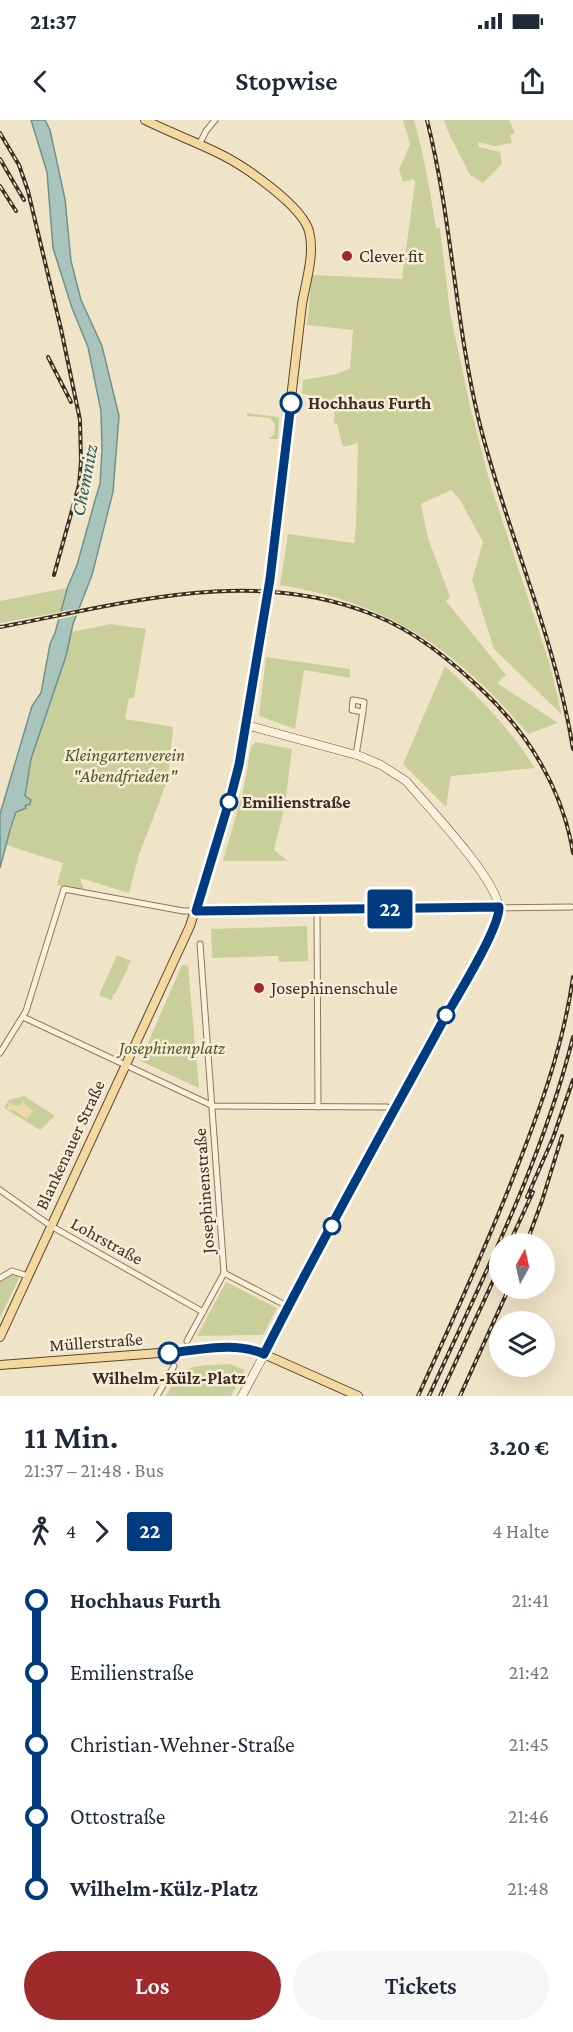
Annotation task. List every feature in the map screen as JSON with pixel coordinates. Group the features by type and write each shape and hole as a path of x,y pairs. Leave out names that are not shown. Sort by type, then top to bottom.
{"main road":[{"path":"145,120 199,145"},
{"name":"Blankenauer Straße","path":"0,1337 196,911 234,785 246,725 278,526 310,242 303,218 291,204 229,158 199,145"},
{"path":"242,1396 497,921 499,907 495,893 487,879 406,781 381,765 356,755 246,725"},
{"name":"Müllerstraße","path":"0,1365 229,1347 245,1348 264,1354 358,1396"}],"street":[{"path":"199,145 215,120"},
{"path":"356,755 363,712"},
{"path":"0,1053 23,1017 64,889 173,909 196,911 571,907"},
{"path":"317,910 318,1107"},
{"path":"200,944 213,1107"},
{"path":"23,1017 213,1107 387,1107"},
{"name":"Josephinenstraße","path":"213,1107 224,1273"},
{"name":"Lohrstraße","path":"0,1190 51,1226 203,1312"},
{"path":"0,1278 12,1271 28,1276"},
{"path":"188,1341 224,1273 289,1307"},
{"path":"158,1396 174,1366"}],"green space":[{"path":"403,120 414,120 424,160 436,228 440,228 450,312 470,406 490,483 550,665 562,715 494,649 472,580 483,542 460,500 451,490 421,504 428,538 450,597 446,601 506,675 497,683 558,723 528,734 475,678 419,635 355,604 319,593 280,585 288,534 354,543 358,443 343,447 337,424 334,423 335,403 302,393 303,380 337,374 350,368 353,330 307,325 312,275 402,279 415,183 414,179 403,182 399,170 410,144"},
{"path":"444,120 509,120 515,133 510,135 512,143 495,146 478,142 479,147 500,152 502,164 483,183 470,175"},
{"path":"247,413 279,417 278,439 269,439 274,434 275,425 270,418 247,416"},
{"path":"67,588 61,612 0,623 0,601"},
{"name":"Kleingartenverein \"Abendfrieden\"","path":"111,624 146,629 134,698 129,698 125,719 173,727 168,779 139,855 129,893 80,878 84,890 57,885 63,863 6,845 17,812 26,808 26,778 29,763 59,676 71,632"},
{"path":"266,657 350,669 350,678 304,670 295,729 259,716"},
{"path":"445,666 494,714 535,768 451,776 446,807 403,764"},
{"path":"255,742 292,749 285,805 274,850 288,861 223,861 243,791 251,747"},
{"path":"307,926 308,961 279,962 278,956 212,958 211,929"},
{"path":"117,955 131,961 129,965 127,964 128,968 113,994 112,1001 99,995"},
{"name":"Josephinenplatz","path":"182,965 188,966 199,1088 140,1061"},
{"path":"24,1096 55,1116 40,1130 4,1108 9,1100"},
{"path":"11,1274 21,1274 0,1318 0,1282"},
{"path":"226,1282 277,1308 263,1335 197,1336"},
{"path":"229,1364 245,1370 231,1396 166,1396 184,1371 198,1366"}],"sand":[{"path":"23,1098 24,1104 33,1111 27,1119 13,1110 8,1110 7,1107 9,1103 18,1106 22,1104"}],"water":[{"path":"31,120 45,120 50,130 65,199 71,261 81,300 102,346 119,416 113,492 92,575 73,624 66,656 31,759 25,796 31,800 30,804 16,812 0,868 0,814 32,706 41,693 50,644 77,565 100,484 102,450 101,411 88,347 72,308 53,248 47,172"}],"pier":[{"path":"82,608 79,615 56,620 58,612"}],"railway":[{"path":"427,120 442,195 464,346 479,421 555,666 573,749"},
{"path":"0,133 19,165 28,191 80,420 79,485 54,575"},
{"path":"0,159 24,200"},
{"path":"0,186 16,211"},
{"path":"48,357 71,402"},
{"path":"0,627 141,600 235,591 282,593 328,600 374,615 404,629 445,657 499,707 528,744 552,785 561,807 573,853"},
{"path":"418,1396 507,1194 535,1119 558,1049 573,977"},
{"path":"429,1396 528,1175 560,1084 573,1037"},
{"path":"527,1197 553,1138 573,1080"},
{"path":"530,1233 562,1136"},
{"path":"514,1233 533,1192"},
{"path":"440,1396 489,1290"},
{"path":"460,1396 504,1299"}],"bus line":[{"name":"22","path":"169,1353 229,1347 245,1348 264,1354 478,958 500,913 499,907 196,911 239,765 279,520 291,403"}],"place":[{"name":"Clever fit","path":"347,256"},
{"name":"Hochhaus Furth","path":"291,403"},
{"name":"Emilienstraße","path":"229,802"},
{"name":"Josephinenschule","path":"259,988"},
{"name":"Wilhelm-Külz-Platz","path":"169,1353"}],"water label":[{"name":"Chemnitz","path":"84,480"}]}
